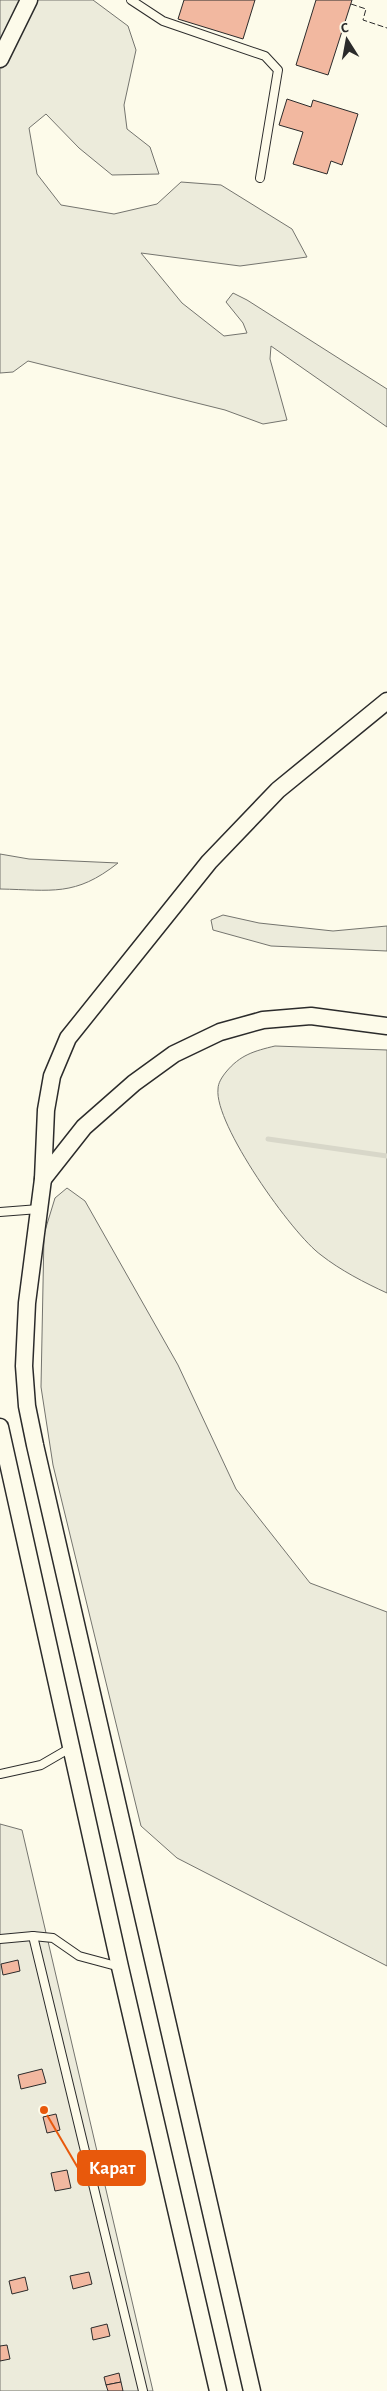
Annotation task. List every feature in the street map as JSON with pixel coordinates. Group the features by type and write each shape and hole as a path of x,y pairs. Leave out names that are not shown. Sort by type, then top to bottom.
{"street":[{"path":"0,59 29,0"},
{"path":"252,2391 27,1406 24,1366 27,1303 43,1179 48,1102 52,1076 68,1038 208,862 278,790 387,701"},
{"path":"43,1179 84,1127 134,1083 174,1054 220,1032 263,1020 312,1016 387,1026"},
{"path":"0,1427 120,1967 218,2391"}],"lane":[{"path":"131,0 163,21 265,56 278,70 260,178"},
{"path":"0,1212 39,1209"},
{"path":"0,1774 41,1765 72,1747"},
{"path":"33,1936 143,2391"},
{"path":"0,1939 33,1936 53,1938 79,1956 120,1967"}],"shaded area":[{"path":"0,0 93,0 128,26 136,50 124,105 127,129 150,147 159,174 112,175 79,148 46,114 29,128 37,174 61,205 114,214 157,204 181,182 221,185 292,229 307,257 240,266 141,253 182,303 224,336 247,333 243,323 226,302 233,293 387,389 387,427 271,346 270,359 287,420 263,424 225,410 28,361 13,372 0,373"},
{"path":"0,854 29,859 118,863 89,882 62,889 0,889"},
{"path":"223,915 259,923 333,931 387,926 387,951 271,946 213,930 211,920"},
{"path":"275,1046 387,1050 387,1293 361,1281 336,1266 308,1243 292,1225 257,1177 228,1127 220,1105 218,1089 222,1078 237,1061 254,1052"},
{"path":"67,1188 85,1201 178,1365 236,1489 310,1583 387,1612 387,1966 177,1858 141,1826 53,1465 41,1387 44,1234 55,1198"},
{"path":"0,1824 22,1830 153,2391 0,2391"}],"building":[{"path":"184,0 255,0 243,39 178,19"},
{"path":"316,0 352,0 328,75 296,65"},
{"path":"287,99 311,107 313,100 358,114 342,165 331,161 327,174 293,164 303,132 279,125"},
{"path":"18,1960 20,1971 3,1975 1,1964"},
{"path":"42,2069 46,2083 21,2089 18,2075"},
{"path":"56,2114 60,2130 47,2133 43,2117"},
{"path":"67,2170 71,2188 55,2191 51,2173"},
{"path":"89,2272 92,2284 73,2289 70,2276"},
{"path":"25,2277 28,2290 12,2294 9,2281"},
{"path":"107,2324 110,2336 93,2340 91,2328"},
{"path":"7,2345 10,2359 0,2361 0,2346"},
{"path":"119,2373 121,2382 106,2385 104,2377"},
{"path":"121,2382 123,2391 108,2391 106,2385"}],"waterway":[{"path":"268,1139 387,1156"}],"fence":[{"path":"351,4 366,9 363,20 387,28"}],"place":[{"name":"Карат","path":"44,2110"}]}
